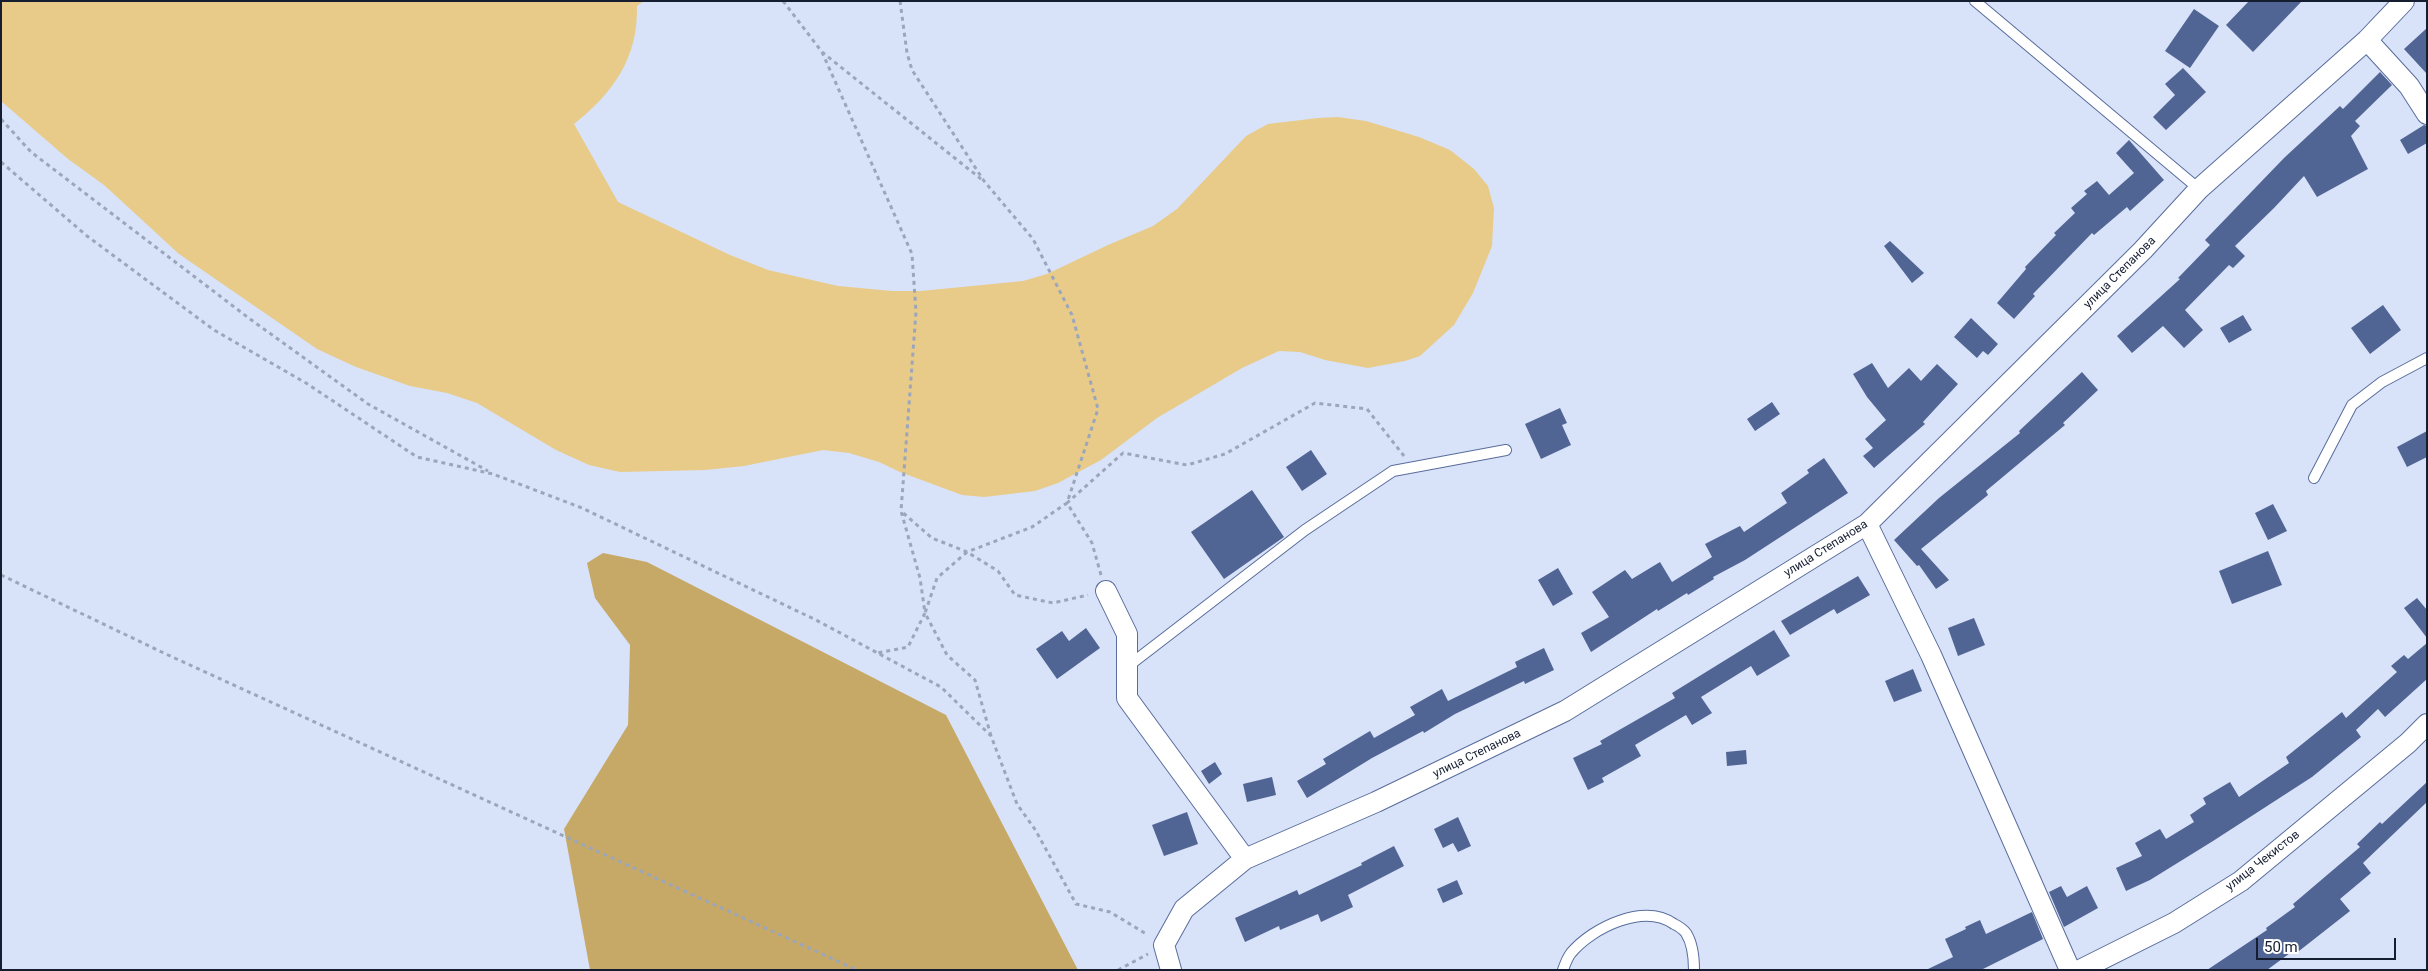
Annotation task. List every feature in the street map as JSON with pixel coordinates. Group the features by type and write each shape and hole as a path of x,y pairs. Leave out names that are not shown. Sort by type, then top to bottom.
{"street":[{"name":"улица Степанова","path":"1164,945 1184,909 1245,860 1376,802 1564,711 1867,524 2143,250 2199,189 2367,40 2404,1"},
{"path":"2367,40 2409,86 2427,114"},
{"path":"1867,524 1931,655 2070,970"},
{"path":"1106,591 1127,634 1127,698 1245,860"},
{"name":"улица Чекистов","path":"2080,970 2174,923 2241,881 2408,743 2427,724"},
{"path":"1164,945 1172,970"}],"lane":[{"path":"1975,1 2199,189"},
{"path":"2314,478 2352,404 2382,382 2427,358"},
{"path":"1127,667 1305,530 1393,471 1506,450"},
{"path":"1563,970 1571,953 1594,933 1620,920 1646,914 1668,920 1685,931 1692,946 1694,970"}],"path":[{"path":"783,1 822,52 912,254 916,312 901,511 920,578 925,613 947,655 975,680 991,736 1016,804 1036,831 1076,904 1110,912 1164,945"},
{"path":"900,1 907,53 912,70 984,181 1033,239 1072,314 1098,409 1067,504"},
{"path":"822,52 984,181"},
{"path":"1,119 30,152 250,319 368,404 493,474 582,508 816,620 941,687 991,736"},
{"path":"1,162 87,236 214,330 306,383 417,458 493,474"},
{"path":"877,653 908,647 925,613 937,578 967,552 1032,527 1067,504 1123,453 1187,465 1225,454 1315,403 1366,409 1413,467"},
{"path":"901,511 932,538 967,552 998,571 1015,595 1053,603 1106,591 1092,543 1067,504"},
{"path":"1,575 168,655 857,970"},
{"path":"1118,970 1164,945"}],"shaded area":[{"path":"1,1 644,1 637,6 633,42 621,72 601,99 574,124 618,202 730,255 768,270 838,286 892,291 921,291 1023,281 1047,274 1153,226 1177,209 1246,136 1268,124 1318,118 1338,117 1366,121 1419,137 1450,150 1474,169 1488,186 1494,208 1492,246 1473,293 1454,325 1420,356 1368,368 1325,360 1300,352 1279,351 1242,368 1157,418 1101,460 1058,483 1035,491 984,497 962,495 900,472 879,462 849,453 823,450 744,466 705,470 620,472 589,465 556,450 477,403 447,393 410,386 356,367 317,349 179,254 104,185 68,159 1,101"},
{"path":"603,553 647,562 946,715 1078,970 590,970 564,829 628,725 630,645 595,598 587,563"}],"building":[{"path":"2249,1 2302,1 2253,52 2226,25"},
{"path":"2194,9 2219,26 2190,68 2165,51"},
{"path":"2427,28 2427,74 2404,49"},
{"path":"2183,68 2206,92 2166,130 2153,117 2175,95 2165,84"},
{"path":"2380,72 2392,85 2355,121 2360,126 2351,136 2368,169 2317,197 2304,176 2235,246 2245,256 2233,268 2229,265 2185,310 2203,330 2184,348 2163,326 2132,353 2117,336 2180,279 2178,278 2210,245 2205,240 2284,158 2340,106 2343,109"},
{"path":"2424,125 2427,126 2427,143 2408,154 2400,140"},
{"path":"2129,140 2164,180 2130,211 2127,207 2094,235 2092,233 2033,294 2035,296 2014,319 1997,303 2026,269 2025,267 2056,235 2054,233 2075,213 2071,208 2087,194 2084,191 2097,181 2109,195 2134,173 2116,153"},
{"path":"1890,241 1924,273 1912,283 1884,246"},
{"path":"2383,305 2401,330 2370,354 2351,328"},
{"path":"2243,315 2252,330 2229,343 2220,328"},
{"path":"1971,318 1998,344 1988,355 1983,351 1977,358 1954,337"},
{"path":"1872,363 1888,388 1909,368 1921,381 1937,364 1958,384 1923,422 1925,424 1874,468 1863,456 1873,448 1865,439 1886,420 1867,397 1853,374"},
{"path":"2082,372 2098,390 2063,423 2065,425 1986,491 1988,495 1921,549 1949,580 1936,589 1919,565 1917,566 1894,540 1939,498 2020,433 2019,431"},
{"path":"1772,402 1780,414 1755,431 1747,419"},
{"path":"1560,408 1567,423 1562,425 1571,445 1541,459 1525,424"},
{"path":"2427,431 2427,457 2407,467 2397,447"},
{"path":"1311,450 1327,474 1302,491 1286,467"},
{"path":"1824,458 1848,493 1745,560 1713,577 1714,579 1688,595 1687,593 1658,611 1657,609 1591,652 1581,633 1609,617 1592,592 1625,570 1632,579 1660,562 1672,582 1712,557 1705,544 1740,526 1744,532 1787,503 1781,493 1809,473 1807,470"},
{"path":"1252,490 1284,537 1224,579 1191,532"},
{"path":"2273,504 2287,531 2268,540 2255,513"},
{"path":"2268,551 2282,585 2232,604 2219,571"},
{"path":"1558,568 1573,594 1553,606 1538,580"},
{"path":"1858,576 1870,595 1837,614 1834,609 1790,635 1781,621"},
{"path":"2417,598 2427,610 2427,638 2404,608"},
{"path":"1974,618 1985,645 1958,656 1948,628"},
{"path":"1086,628 1100,648 1057,679 1036,649 1062,631 1069,641"},
{"path":"1774,630 1790,656 1757,676 1751,666 1701,697 1712,713 1692,725 1686,715 1635,745 1641,756 1602,778 1604,782 1588,790 1573,758 1602,744 1600,741 1675,698 1672,693"},
{"path":"2427,643 2427,679 2385,717 2378,709 2356,730 2361,737 2312,777 2150,880 2126,891 2116,868 2142,856 2135,843 2160,829 2166,839 2194,822 2190,815 2206,804 2203,798 2230,782 2239,797 2289,763 2286,757 2342,712 2346,718 2397,672 2391,666 2404,655 2408,659"},
{"path":"1544,648 1554,670 1525,684 1524,681 1455,714 1424,733 1423,731 1372,758 1307,798 1297,781 1326,764 1323,759 1370,731 1374,738 1415,715 1410,707 1442,689 1448,701 1517,667 1515,662"},
{"path":"1913,669 1922,691 1894,702 1885,681"},
{"path":"1746,750 1747,764 1727,766 1726,752"},
{"path":"1215,762 1222,774 1209,784 1201,771"},
{"path":"1272,777 1276,795 1247,802 1243,784"},
{"path":"2427,782 2427,802 2363,863 2371,873 2340,899 2350,911 2299,951 2297,948 2267,970 2207,970 2267,930 2266,928 2295,907 2293,904 2360,847 2357,844 2380,822 2382,824"},
{"path":"1187,812 1198,844 1164,856 1152,825"},
{"path":"1458,817 1471,846 1458,852 1453,843 1443,848 1434,829"},
{"path":"1394,846 1404,866 1348,895 1353,907 1321,922 1318,914 1280,930 1279,926 1245,942 1235,918 1297,890 1299,895 1362,865 1361,863"},
{"path":"1457,880 1463,894 1443,903 1437,889"},
{"path":"2061,886 2067,897 2087,886 2098,908 2064,927 2049,892"},
{"path":"2032,912 2043,939 1981,970 1926,970 1953,957 1945,939 1966,929 1965,927 1980,920 1986,934"}]}
